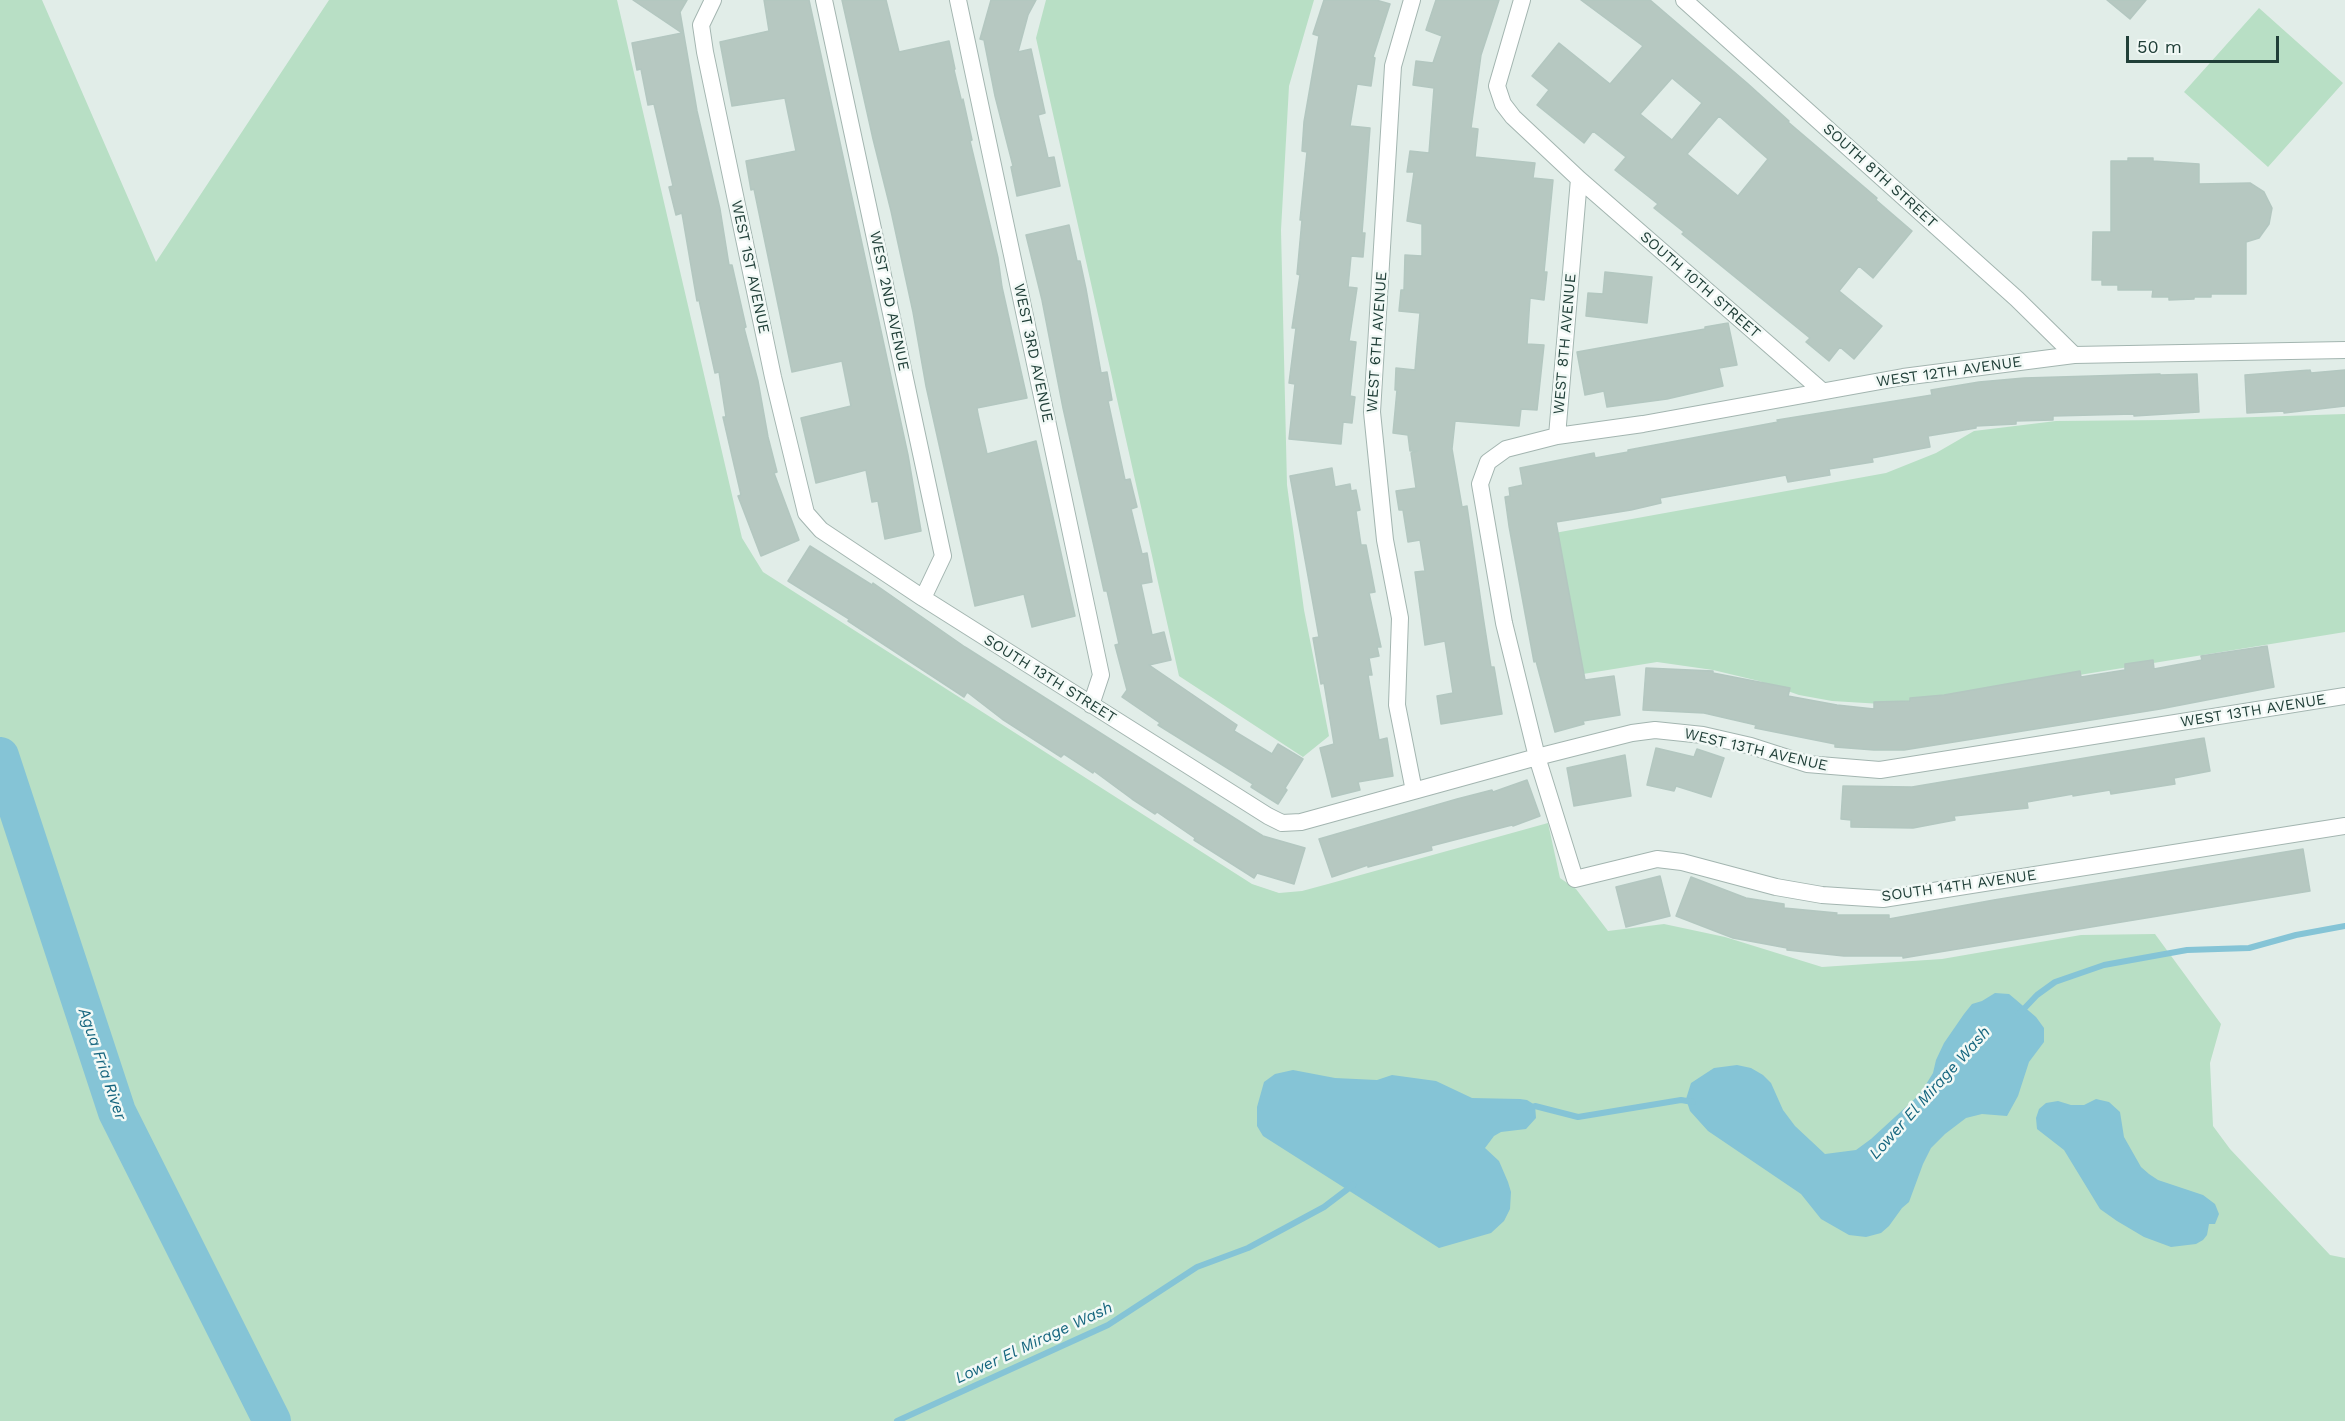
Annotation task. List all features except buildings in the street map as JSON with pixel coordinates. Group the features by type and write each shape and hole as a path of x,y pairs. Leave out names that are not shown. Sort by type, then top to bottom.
{"street":[{"name":"WEST 1ST AVENUE","path":"713,0 701,25 705,52 773,377 806,513 821,530"},
{"name":"WEST 2ND AVENUE","path":"824,0 943,556 923,598"},
{"name":"WEST 3RD AVENUE","path":"958,0 1101,675 1091,705"},
{"name":"WEST 6TH AVENUE","path":"1412,0 1394,66 1372,412 1385,540 1400,618 1397,705 1414,791"},
{"path":"1522,0 1497,86 1503,104 1513,117 1579,179"},
{"name":"SOUTH 8TH STREET","path":"1684,0 2017,299 2074,355"},
{"name":"SOUTH 10TH STREET","path":"1579,179 1821,390"},
{"name":"WEST 8TH AVENUE","path":"1575,879 1538,757 1504,623 1480,484 1488,462 1506,449 1557,436 1579,179"},
{"name":"WEST 12TH AVENUE","path":"1557,436 1642,424 1903,377 2074,355 2345,350"},
{"name":"SOUTH 13TH STREET","path":"821,530 1091,705 1282,823"},
{"name":"WEST 13TH AVENUE","path":"1282,823 1302,822 1538,757 1632,733 1655,730 1702,735 1751,746 1807,764 1880,770 1923,765 2345,696"},
{"name":"SOUTH 14TH AVENUE","path":"1575,879 1657,859 1682,862 1776,887 1822,895 1883,899 2345,826"}],"green space":[{"path":"0,0 42,0 156,262 329,0 617,0 742,538 763,572 1252,884 1279,893 1302,891 1548,823 1560,878 1576,889 1608,931 1664,924 1725,937 1822,967 1942,959 2081,935 2155,934 2221,1024 2210,1063 2213,1126 2230,1149 2330,1255 2345,1258 2345,1421 0,1421"},
{"path":"1046,0 1314,0 1289,86 1281,230 1287,485 1304,610 1329,736 1303,757 1179,676 1036,38"},
{"path":"2259,8 2343,83 2268,167 2184,92"},
{"path":"2345,414 2345,632 1937,698 1882,704 1832,701 1799,695 1759,681 1713,670 1657,662 1583,674 1549,534 1886,473 1936,453 1974,431 2056,421"}],"water":[{"path":"1995,993 2009,994 2036,1017 2044,1028 2044,1042 2029,1062 2018,1096 2007,1116 1982,1114 1966,1118 1945,1134 1931,1148 1909,1202 1881,1233 1866,1237 1849,1235 1821,1219 1801,1194 1708,1131 1690,1111 1686,1099 1691,1083 1714,1068 1737,1065 1751,1068 1771,1083 1783,1110 1795,1126 1825,1154 1856,1150 1920,1094 1933,1073 1944,1043 1964,1014 1972,1004"},
{"path":"1293,1070 1335,1078 1377,1080 1392,1075 1436,1081 1472,1098 1520,1099 1535,1105 1536,1118 1526,1129 1501,1132 1494,1136 1485,1148 1499,1161 1511,1192 1510,1209 1504,1221 1491,1233 1439,1248 1263,1136 1257,1126 1257,1107 1264,1082 1275,1074"},
{"path":"2096,1099 2109,1102 2120,1112 2124,1137 2141,1167 2158,1180 2203,1195 2215,1204 2219,1214 2215,1224 2209,1224 2207,1235 2203,1240 2196,1244 2171,1247 2144,1237 2117,1221 2100,1209 2064,1150 2037,1129 2036,1118 2039,1109 2046,1103 2058,1101 2071,1105 2084,1105"}],"waterway":[{"name":"Agua Fria River","path":"0,756 117,1112 272,1421"},
{"name":"Lower El Mirage Wash","path":"2019,1014 2037,995 2055,982 2104,965 2187,950 2249,948 2296,935 2345,926"},
{"name":"Lower El Mirage Wash","path":"1530,1108 1535,1106 1578,1117 1681,1100 1693,1102"},
{"name":"Lower El Mirage Wash","path":"897,1421 1108,1325 1197,1267 1248,1248 1324,1207 1353,1185"}]}
